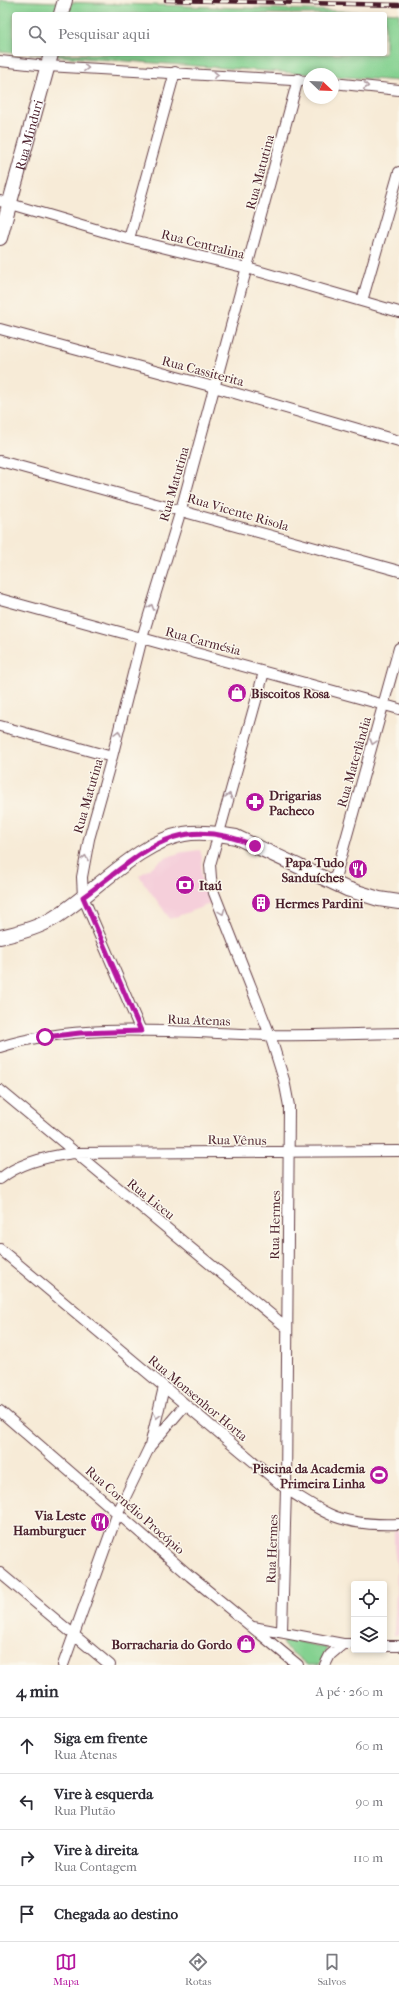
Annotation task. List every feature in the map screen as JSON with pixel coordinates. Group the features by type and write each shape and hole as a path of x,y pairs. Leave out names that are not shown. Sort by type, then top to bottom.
{"street":[{"path":"62,12 65,0"},
{"path":"0,61 49,58 175,72 303,80"},
{"name":"Rua Minduri","path":"0,238 5,203 49,58"},
{"path":"129,239 175,72"},
{"name":"Rua Matutina","path":"83,897 82,877 84,858 112,757 142,638 181,510 298,80"},
{"path":"339,84 399,90"},
{"path":"362,301 399,172"},
{"name":"Rua Centralina","path":"5,203 129,239 248,268 399,312"},
{"name":"Rua Cassiterita","path":"0,329 214,387 399,441"},
{"name":"Rua Vicente Risola","path":"0,461 399,571"},
{"name":"Rua Carmésia","path":"0,599 399,709"},
{"name":"Rua Materlândia","path":"334,882 399,648"},
{"name":"Rua Hermes","path":"264,672 218,834 210,865 210,878 214,893 270,1035 287,1093 289,1106 286,1327 286,1489 282,1631"},
{"path":"0,726 112,757"},
{"path":"0,937 38,926 54,918 140,854 161,841 186,834 218,834 236,837 363,894 399,902"},
{"path":"83,897 141,1031"},
{"name":"Rua Atenas","path":"0,1047 16,1042 80,1033 141,1031 270,1035 399,1033"},
{"name":"Rua Liceu","path":"0,1090 74,1153 286,1327"},
{"name":"Rua Vênus","path":"0,1179 18,1169 46,1157 74,1153 132,1151 288,1153 399,1151"},
{"name":"Rua Monsenhor Horta","path":"0,1249 286,1489 329,1515 349,1521 399,1524"},
{"path":"63,1665 118,1512 150,1446 164,1387"},
{"path":"150,1446 185,1405"},
{"name":"Rua Cornélio Procópio","path":"0,1411 190,1576 298,1665"},
{"path":"0,1573 110,1665"},
{"path":"253,1627 282,1631 343,1644 351,1644"},
{"path":"325,1665 330,1655 343,1644"},
{"path":"387,1646 399,1646"}],"shaded area":[{"path":"200,850 202,857 201,876 210,904 170,919 139,876 168,857 182,852"},
{"path":"399,1530 399,1635 394,1635 397,1570 394,1548 394,1531"}],"green space":[{"path":"0,0 368,12 12,12 12,53 0,52"},
{"path":"387,13 399,13 399,81 339,76 339,68 303,68 303,74 57,56 387,56"},
{"path":"287,1639 327,1648 319,1665 307,1665 283,1645 283,1641"}],"railway":[{"path":"166,0 399,5"}],"place":[{"name":"Biscoitos Rosa","path":"237,693"},
{"name":"Drigarias Pacheco","path":"255,802"},
{"name":"Papa Tudo Sanduíches","path":"358,869"},
{"name":"Itaú","path":"185,885"},
{"name":"Hermes Pardini","path":"261,903"},
{"name":"Piscina da Academia Primeira Linha","path":"379,1475"},
{"name":"Via Leste Hamburguer","path":"100,1522"},
{"name":"Borracharia do Gordo","path":"246,1644"}],"route":[{"path":"45,1037 80,1033 141,1031 83,897 140,854 161,841 174,836 202,833 218,834 236,837 255,846"}]}
